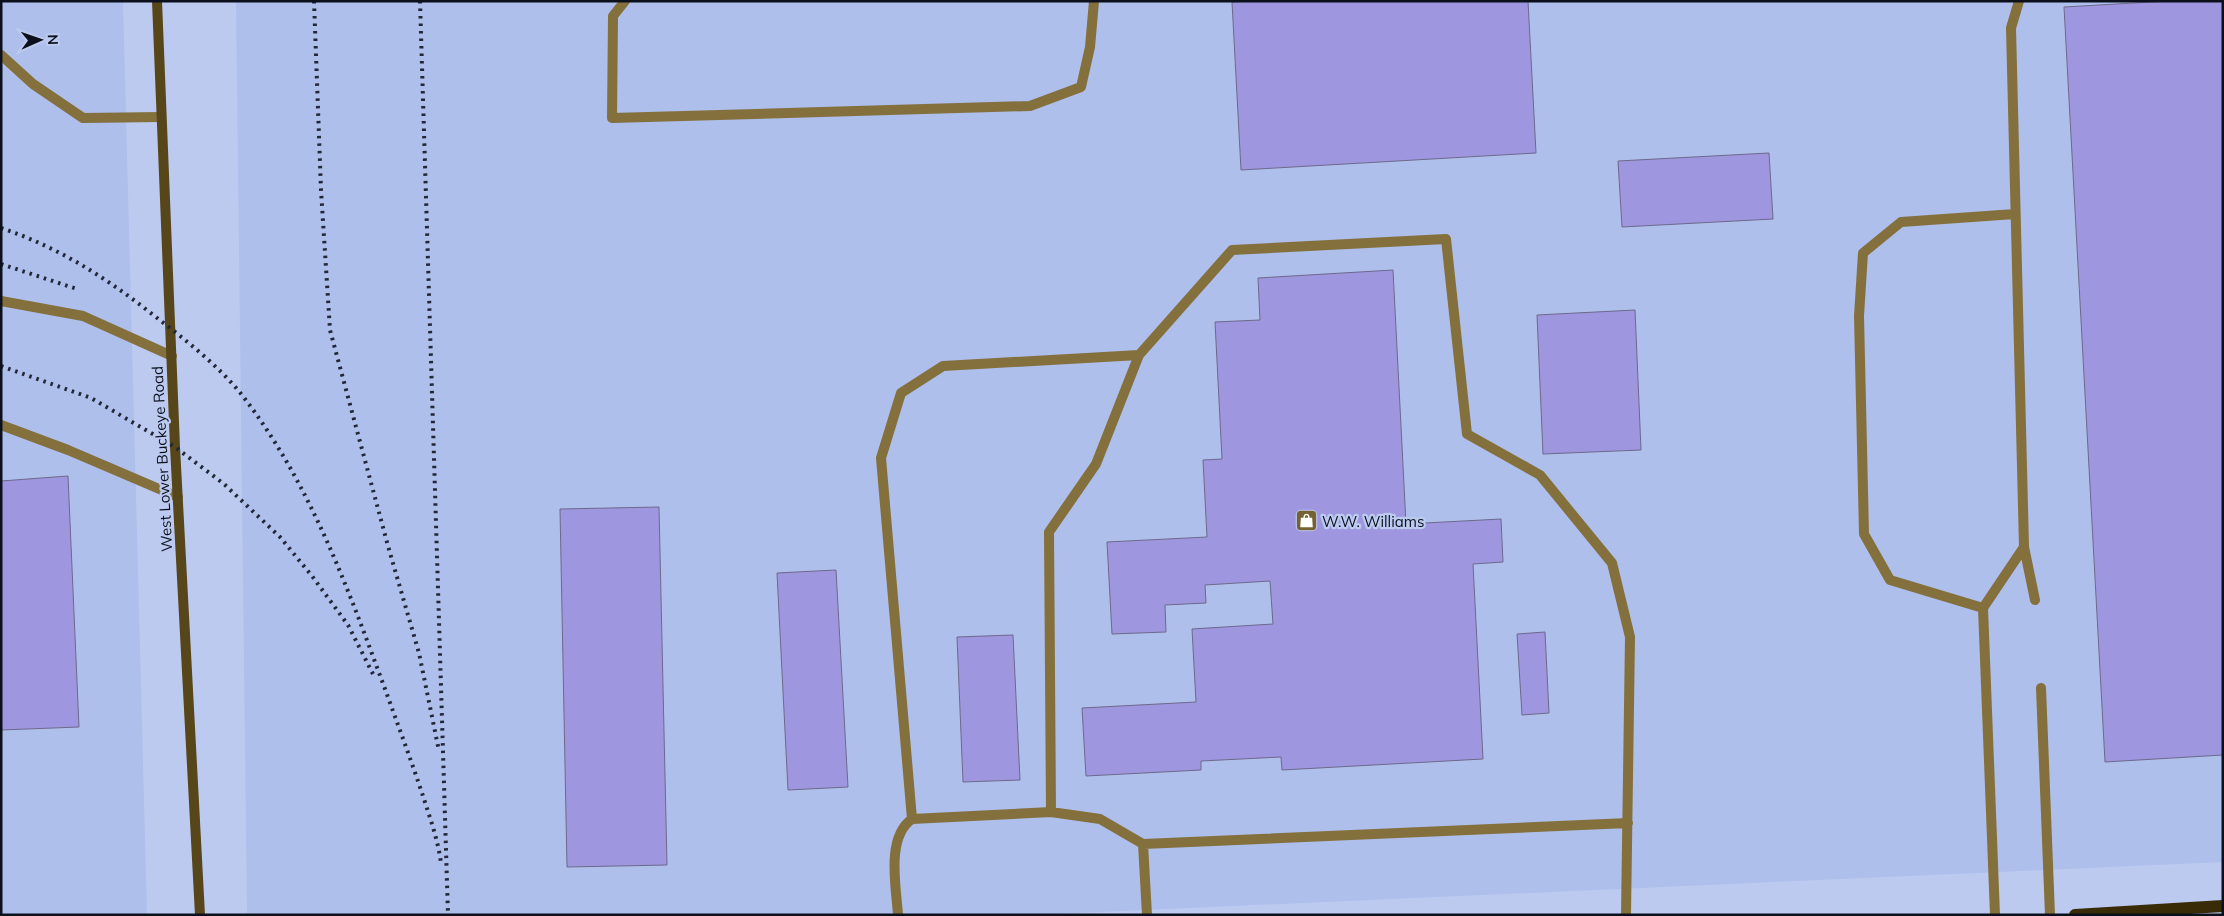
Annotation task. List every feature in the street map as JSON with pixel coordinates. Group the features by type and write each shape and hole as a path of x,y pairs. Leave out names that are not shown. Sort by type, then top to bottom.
{"main road":[{"name":"West Lower Buckeye Road","path":"157,1 178,497 200,915"},
{"path":"2075,915 2223,906"}],"lane":[{"path":"625,1 614,16 612,118 1030,106 1081,87 1090,47 1094,1"},
{"path":"2019,1 2011,28 2015,214 2024,546 2035,600"},
{"path":"1,55 33,84 84,118 161,117"},
{"path":"1983,608 1890,580 1864,534 1859,316 1863,253 1901,222 2015,214"},
{"path":"1051,812 1048,532 1096,464 1139,355 1232,250 1446,239 1468,434 1540,475 1612,563 1630,637 1626,915"},
{"path":"1,301 83,316 172,356"},
{"path":"912,819 882,458 900,393 943,366 1139,355"},
{"path":"1,425 68,450 178,497"},
{"path":"1995,915 1983,608 2024,546"},
{"path":"2041,688 2050,915"},
{"path":"898,915 898,835 904,825 912,819 1051,812 1100,819 1143,844 1628,823"},
{"path":"1143,844 1147,915"}],"shaded area":[{"path":"1,1 123,1 147,915 1,915"},
{"path":"236,1 2223,1 2223,862 1033,915 247,915"}],"building":[{"path":"1528,1 1536,153 1241,170 1232,2"},
{"path":"2168,1 2223,1 2223,755 2105,762 2064,7"},
{"path":"1769,153 1773,219 1622,227 1618,161"},
{"name":"W.W. Williams","path":"1393,270 1406,524 1501,519 1503,562 1473,564 1483,759 1282,770 1281,757 1201,761 1201,770 1086,776 1082,708 1196,702 1192,629 1273,624 1270,581 1205,585 1206,603 1165,605 1166,632 1112,634 1107,542 1207,537 1203,460 1222,459 1215,322 1260,320 1258,278"},
{"path":"1635,310 1641,450 1543,454 1537,315"},
{"path":"68,476 79,727 1,730 1,481"},
{"path":"659,507 667,865 567,867 560,509"},
{"path":"836,570 848,787 788,790 777,573"},
{"path":"1545,632 1549,713 1522,715 1517,634"},
{"path":"1013,635 1020,780 963,782 957,637"}],"railway":[{"path":"314,1 321,190 330,330 419,653 439,751"},
{"path":"420,1 448,915"},
{"path":"1,228 42,244 80,264 134,300 211,362 242,395 266,429 288,464 307,500 341,574 414,769 434,829 441,863"},
{"path":"1,264 77,289"},
{"path":"1,366 91,398 175,447 224,484 280,537 312,576 348,625 373,674"}],"place":[{"name":"W.W. Williams","path":"1306,521"}]}
